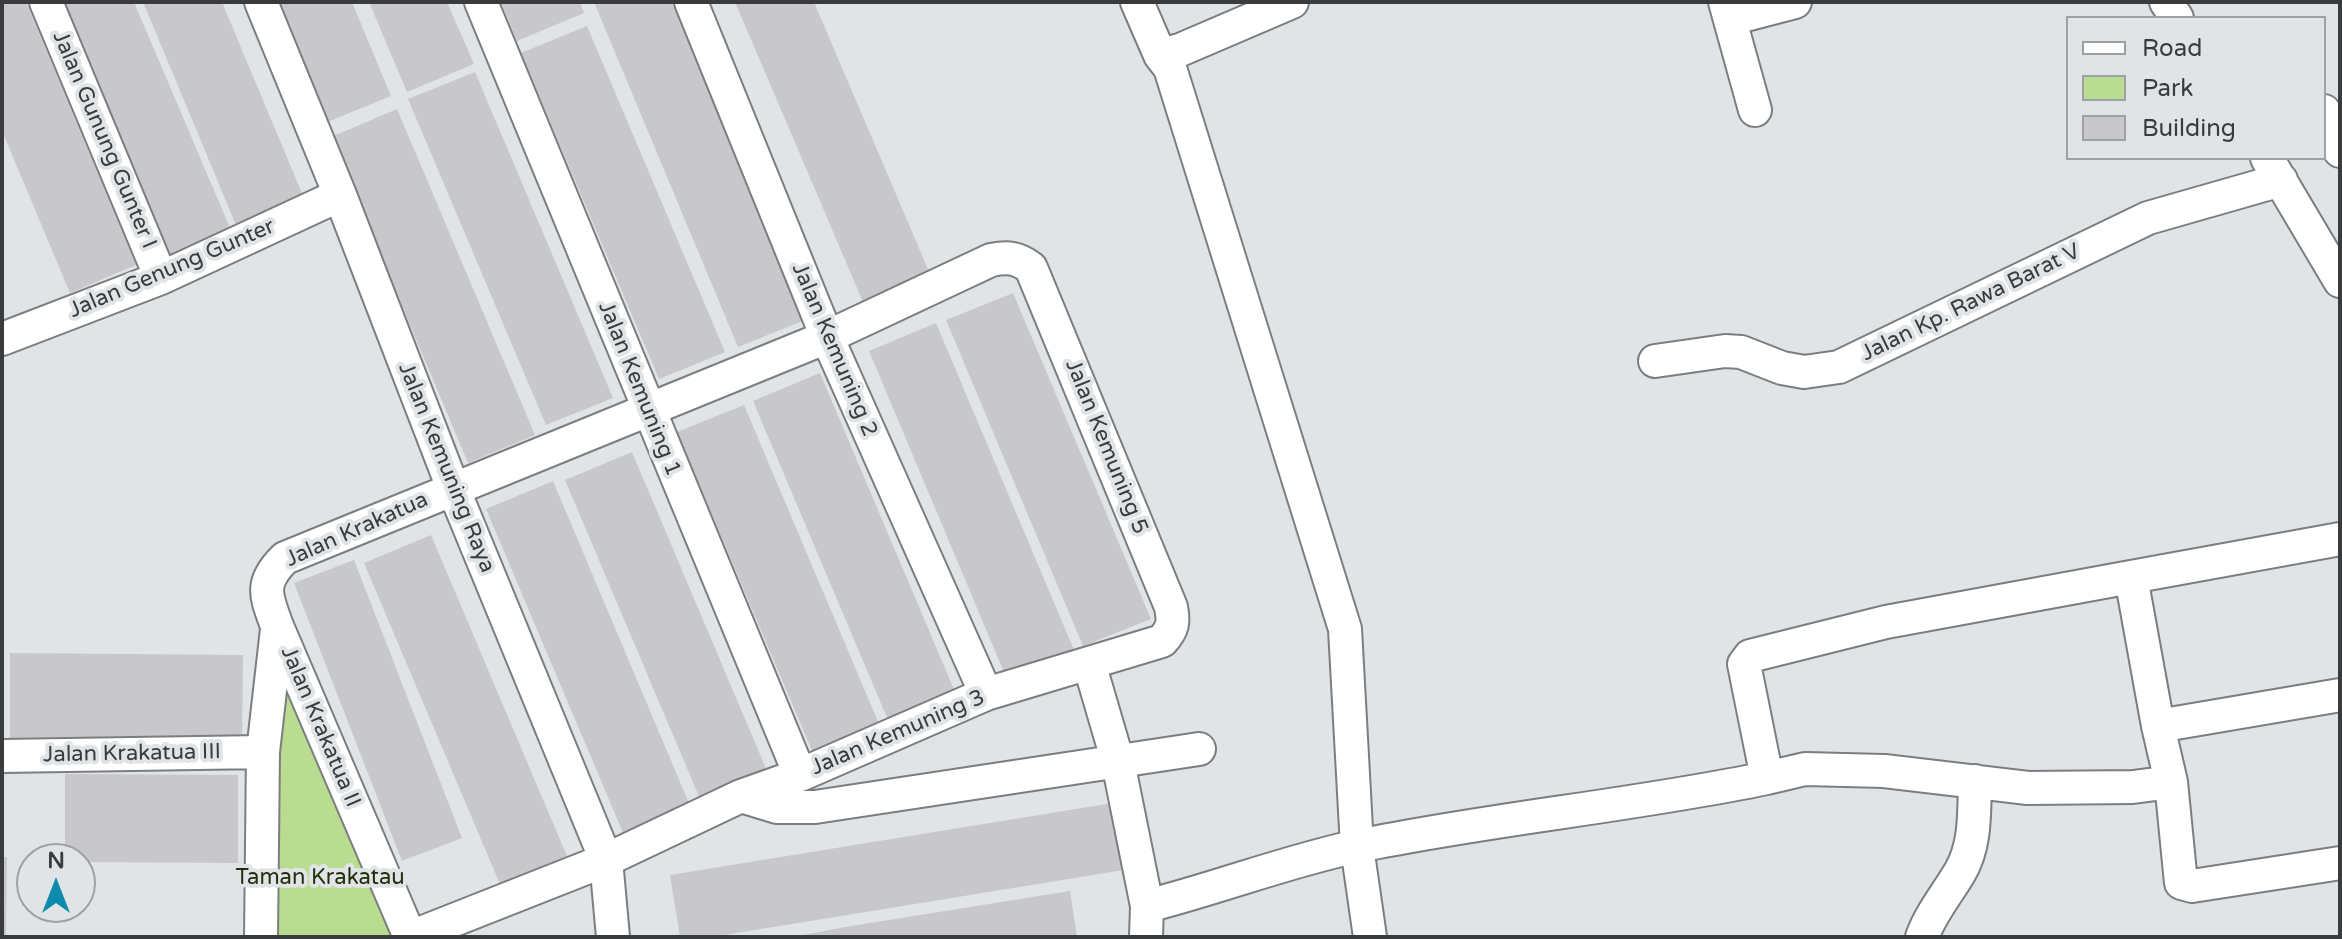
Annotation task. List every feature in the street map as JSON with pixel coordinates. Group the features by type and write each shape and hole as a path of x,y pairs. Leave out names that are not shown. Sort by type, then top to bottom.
{"street":[{"name":"Jalan Gunung Gunter I","path":"46,2 161,278"},
{"name":"Jalan Kemuning Raya","path":"261,2 340,195 453,488 606,860 613,937"},
{"name":"Jalan Kemuning 1","path":"481,2 800,775"},
{"name":"Jalan Kemuning 2","path":"691,2 827,337 986,694"},
{"path":"1137,2 1160,55 1170,68 1345,629 1357,847 1370,937"},
{"path":"1160,55 1180,50 1292,2"},
{"path":"1755,110 1728,11 1795,2"},
{"path":"2326,116 2340,151"},
{"path":"2274,169 2340,281"},
{"name":"Jalan Kp. Rawa Barat V","path":"1655,361 1725,351 1741,352 1782,368 1804,372 1839,367 2148,218 2274,169"},
{"name":"Jalan Genung Gunter","path":"2,339 161,278 340,195"},
{"name":"Jalan Kemuning 5","path":"827,337 991,260 1007,257 1020,260 1031,268 1171,607"},
{"name":"Jalan Krakatua","path":"277,626 267,599 267,585 272,571 285,558 827,337"},
{"path":"1767,778 1744,664 1750,656 1886,622 2340,539"},
{"path":"2131,577 2171,782 2181,883 2186,886 2204,884 2340,863"},
{"name":"Jalan Kemuning 3","path":"411,937 606,860 741,796 800,775 986,694 1162,641 1170,633 1174,621 1171,607"},
{"name":"Jalan Krakatua II","path":"261,937 263,752 277,626"},
{"name":"Jalan Krakatua II","path":"277,626 411,937"},
{"path":"1089,663 1118,762 1147,922 1357,847 1590,806 1710,790 1805,769 1884,771 2028,788 2133,787 2171,782"},
{"path":"2158,726 2340,695"},
{"path":"741,796 777,807 815,807 1199,749"},
{"name":"Jalan Krakatua III","path":"2,756 263,752"},
{"path":"1922,937 1942,898 1961,871 1971,845 1975,781"}],"green space":[{"name":"Taman Krakatau","path":"277,626 410,937 261,937"}],"building":[{"path":"2,2 26,2 136,265 70,293 2,131"},
{"path":"56,2 134,2 233,235 166,263"},
{"path":"143,2 222,2 306,203 238,230"},
{"path":"274,2 352,2 391,96 325,123"},
{"path":"369,2 447,2 474,64 407,92"},
{"path":"501,2 580,2 584,13 517,41"},
{"path":"594,2 672,2 805,320 738,347"},
{"path":"735,2 814,2 933,281 866,309"},
{"path":"587,26 725,352 659,379 521,53"},
{"path":"475,72 613,398 546,425 408,99"},
{"path":"397,109 535,435 468,463 331,137"},
{"path":"1013,293 1151,619 1083,646 946,320"},
{"path":"936,323 1074,650 1006,677 869,351"},
{"path":"820,373 958,699 891,727 753,401"},
{"path":"744,405 882,731 815,758 677,432"},
{"path":"632,452 770,778 703,806 565,480"},
{"path":"553,481 691,808 624,835 486,509"},
{"path":"431,535 569,861 502,889 364,563"},
{"path":"354,560 462,838 402,861 294,583"},
{"path":"10,653 243,655 242,743 10,740"},
{"path":"65,774 238,775 238,863 96,862 96,843 65,843"},
{"path":"1119,802 1130,869 712,937 680,937 670,875"},
{"path":"2,857 7,857 6,937 2,937"},
{"path":"1070,891 1077,937 793,937 845,927"}]}
